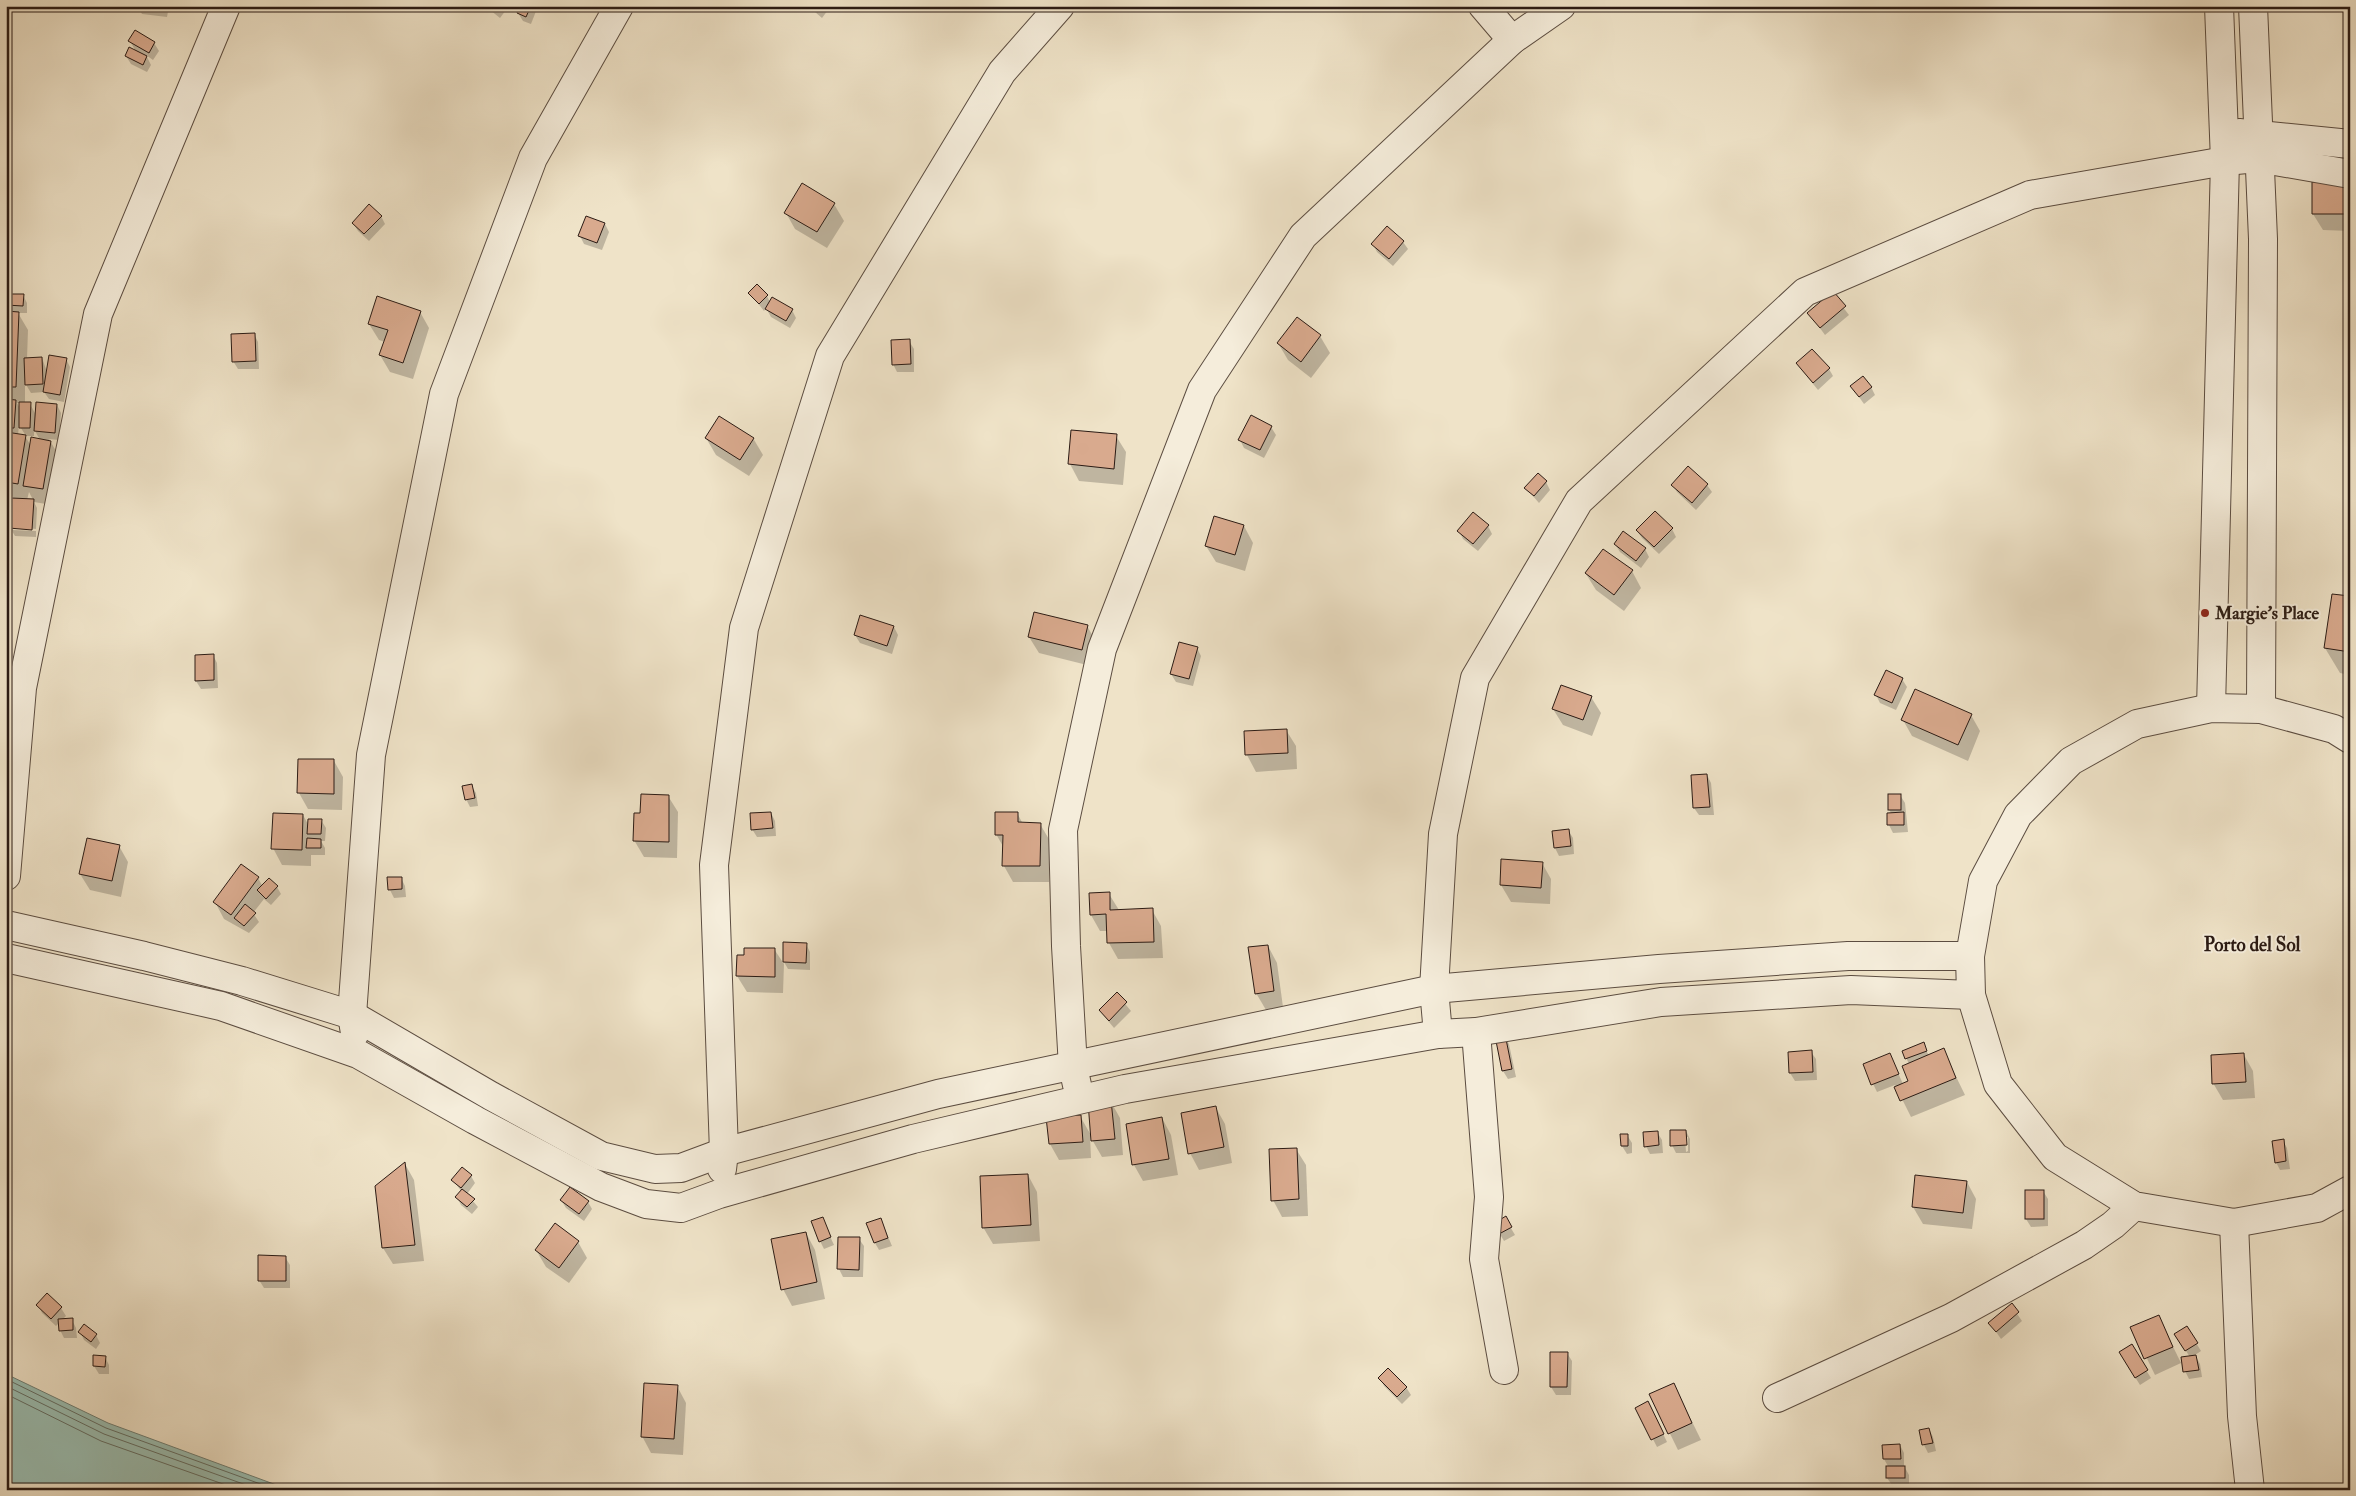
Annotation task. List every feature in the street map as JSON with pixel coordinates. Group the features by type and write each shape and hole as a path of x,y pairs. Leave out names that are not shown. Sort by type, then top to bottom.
{"street":[{"path":"6,876 22,688 98,314 226,6"},
{"path":"358,1054 352,1015 371,755 444,394 534,158 619,6"},
{"path":"719,1194 724,1152 714,866 744,628 830,356 1002,72 1060,6"},
{"path":"1483,6 1512,40"},
{"path":"1080,1100 1073,1067 1066,946 1063,830 1102,649 1202,390 1302,236 1512,40 1561,6"},
{"path":"2211,708 2225,161 2219,6"},
{"path":"2252,6 2257,145 2263,239 2261,709"},
{"path":"2224,132 2257,145 2350,174"},
{"path":"1438,1034 1434,989 1443,834 1474,678 1579,501 1804,292 2030,195 2225,161 2257,145 2350,144"},
{"path":"2350,739 2334,729 2261,709 2211,708 2137,724 2071,761 2018,815 1983,881 1970,956 1971,995 1998,1084 2055,1157 2134,1206 2234,1224 2317,1208 2350,1190"},
{"path":"6,925 215,974 352,1015 492,1096 602,1156 655,1168 681,1168 724,1152 938,1094 1073,1067 1434,989 1659,969 1848,956 1970,956"},
{"path":"6,958 221,1006 358,1054 601,1187 646,1204 681,1208 719,1194 913,1139 1125,1089 1438,1034 1476,1032 1661,1002 1851,990 1971,995"},
{"path":"1476,1032 1489,1197 1484,1259 1504,1370"},
{"path":"1777,1398 1951,1318 2084,1245 2113,1225 2134,1206"},
{"path":"2234,1224 2242,1416 2250,1490"}],"water":[{"path":"6,1374 108,1423 290,1490 6,1490"}],"building":[{"path":"136,6 164,6 163,10"},
{"path":"519,6 531,6 526,17 517,13"},
{"path":"810,6 821,6 818,12"},
{"path":"135,30 155,42 149,53 128,41"},
{"path":"129,47 147,56 143,65 125,56"},
{"path":"2312,182 2350,183 2350,214 2312,214"},
{"path":"802,183 835,203 817,232 784,213"},
{"path":"369,204 382,216 364,234 352,223"},
{"path":"586,216 605,223 597,243 578,236"},
{"path":"1387,226 1404,241 1389,259 1371,244"},
{"path":"757,284 768,295 759,304 748,293"},
{"path":"1833,291 1846,306 1820,328 1807,313"},
{"path":"6,294 24,294 23,306 6,305"},
{"path":"377,296 421,311 403,363 379,355 388,330 368,324"},
{"path":"772,297 793,309 786,321 765,309"},
{"path":"6,311 19,312 16,387 6,387"},
{"path":"1297,317 1321,335 1301,362 1277,343"},
{"path":"255,333 256,361 232,362 231,334"},
{"path":"910,339 911,364 892,365 891,340"},
{"path":"1812,349 1830,368 1813,383 1796,363"},
{"path":"49,355 67,358 60,395 43,392"},
{"path":"42,357 43,384 25,385 24,358"},
{"path":"1863,376 1872,387 1859,397 1850,386"},
{"path":"6,399 16,400 14,428 6,428"},
{"path":"19,402 31,402 30,428 19,428"},
{"path":"36,402 57,404 55,433 34,431"},
{"path":"1251,415 1272,426 1260,450 1238,440"},
{"path":"719,416 754,438 740,460 705,438"},
{"path":"1071,430 1117,434 1114,469 1068,464"},
{"path":"6,432 26,435 18,484 6,482"},
{"path":"31,437 51,441 43,489 23,486"},
{"path":"1688,466 1708,484 1692,503 1671,485"},
{"path":"1538,473 1547,481 1534,496 1524,488"},
{"path":"11,498 34,499 32,530 9,528"},
{"path":"1655,511 1673,528 1654,547 1636,530"},
{"path":"1473,512 1489,525 1473,544 1457,531"},
{"path":"1214,516 1244,525 1235,555 1205,546"},
{"path":"1623,531 1646,548 1636,561 1614,544"},
{"path":"1603,549 1633,570 1614,595 1585,573"},
{"path":"2332,594 2350,596 2350,652 2324,648"},
{"path":"1034,612 1088,625 1082,650 1028,637"},
{"path":"860,615 894,626 887,646 854,635"},
{"path":"1179,642 1198,647 1189,679 1170,674"},
{"path":"214,654 214,680 195,681 195,655"},
{"path":"1886,670 1903,678 1892,703 1874,695"},
{"path":"1561,685 1592,696 1583,720 1552,709"},
{"path":"1915,689 1972,714 1958,745 1901,720"},
{"path":"1287,729 1288,753 1245,755 1244,731"},
{"path":"298,759 334,759 334,794 297,793"},
{"path":"1707,774 1710,807 1693,808 1691,775"},
{"path":"472,784 475,798 465,800 462,786"},
{"path":"641,794 669,795 669,842 633,841 634,813 640,813"},
{"path":"1888,794 1901,794 1901,810 1888,810"},
{"path":"771,812 773,828 751,830 750,813"},
{"path":"995,812 1018,812 1018,822 1041,823 1040,866 1002,866 1003,835 995,835"},
{"path":"1904,812 1904,825 1887,825 1887,813"},
{"path":"273,813 303,814 302,850 271,849"},
{"path":"308,819 322,819 321,834 307,834"},
{"path":"1569,829 1571,846 1554,848 1552,831"},
{"path":"87,838 120,845 112,881 79,874"},
{"path":"307,838 321,839 321,848 306,848"},
{"path":"1501,859 1543,862 1541,888 1500,885"},
{"path":"241,864 259,877 231,915 213,902"},
{"path":"387,877 402,877 402,889 388,890"},
{"path":"269,878 278,886 266,899 257,890"},
{"path":"1110,892 1110,910 1153,908 1154,942 1107,943 1106,914 1090,915 1089,893"},
{"path":"245,904 256,913 244,926 234,918"},
{"path":"783,942 807,943 806,963 783,962"},
{"path":"1268,945 1274,991 1255,994 1248,947"},
{"path":"744,948 775,948 775,977 736,976 737,955 744,955"},
{"path":"1117,992 1127,1002 1109,1021 1099,1010"},
{"path":"1505,1034 1512,1069 1502,1071 1495,1036"},
{"path":"1924,1042 1927,1051 1905,1059 1902,1051"},
{"path":"1944,1048 1956,1078 1900,1101 1894,1087 1908,1081 1902,1066"},
{"path":"1812,1050 1813,1072 1789,1073 1788,1052"},
{"path":"1890,1053 1899,1074 1871,1085 1863,1064"},
{"path":"2244,1053 2246,1082 2212,1084 2211,1055"},
{"path":"1111,1100 1115,1139 1091,1141 1088,1102"},
{"path":"1216,1106 1224,1147 1188,1154 1181,1113"},
{"path":"1081,1115 1083,1142 1049,1144 1046,1117"},
{"path":"1162,1117 1169,1159 1132,1165 1126,1124"},
{"path":"1670,1130 1686,1130 1687,1145 1670,1146"},
{"path":"1658,1131 1659,1145 1644,1147 1643,1132"},
{"path":"1620,1134 1628,1134 1628,1146 1621,1146"},
{"path":"2284,1139 2286,1161 2275,1163 2272,1141"},
{"path":"1297,1148 1299,1199 1271,1201 1269,1149"},
{"path":"405,1162 415,1245 382,1248 375,1186"},
{"path":"462,1167 472,1175 461,1188 451,1180"},
{"path":"1028,1174 1031,1225 982,1228 980,1176"},
{"path":"1915,1175 1967,1181 1963,1213 1912,1207"},
{"path":"570,1187 589,1201 579,1214 560,1200"},
{"path":"462,1189 475,1199 467,1207 455,1197"},
{"path":"2025,1190 2044,1190 2044,1219 2025,1219"},
{"path":"1506,1216 1512,1227 1499,1234 1493,1224"},
{"path":"823,1217 831,1237 819,1242 811,1221"},
{"path":"881,1218 888,1238 874,1243 866,1223"},
{"path":"555,1223 579,1241 559,1268 535,1250"},
{"path":"806,1232 817,1282 781,1290 771,1239"},
{"path":"838,1237 860,1237 859,1270 837,1269"},
{"path":"258,1255 286,1256 286,1281 258,1281"},
{"path":"47,1293 62,1307 51,1319 36,1305"},
{"path":"2012,1303 2019,1312 1996,1332 1988,1323"},
{"path":"2159,1315 2173,1347 2144,1359 2130,1327"},
{"path":"73,1318 73,1330 59,1331 58,1319"},
{"path":"84,1324 97,1334 91,1342 78,1332"},
{"path":"2187,1326 2198,1343 2185,1351 2174,1334"},
{"path":"2132,1344 2148,1370 2135,1378 2119,1352"},
{"path":"1550,1352 1568,1352 1567,1387 1550,1387"},
{"path":"93,1355 106,1356 105,1367 93,1366"},
{"path":"2196,1355 2199,1370 2183,1372 2181,1357"},
{"path":"1388,1368 1407,1387 1397,1397 1378,1378"},
{"path":"644,1383 678,1385 674,1439 641,1437"},
{"path":"1674,1383 1692,1423 1668,1434 1649,1394"},
{"path":"1648,1401 1664,1434 1651,1440 1635,1408"},
{"path":"1929,1428 1933,1443 1922,1445 1919,1430"},
{"path":"1900,1444 1901,1459 1883,1459 1882,1445"},
{"path":"1886,1466 1905,1466 1905,1478 1886,1478"}],"place":[{"name":"Margie's Place","path":"2205,613"}],"district":[{"name":"Porto del Sol","path":"2252,945"}]}
